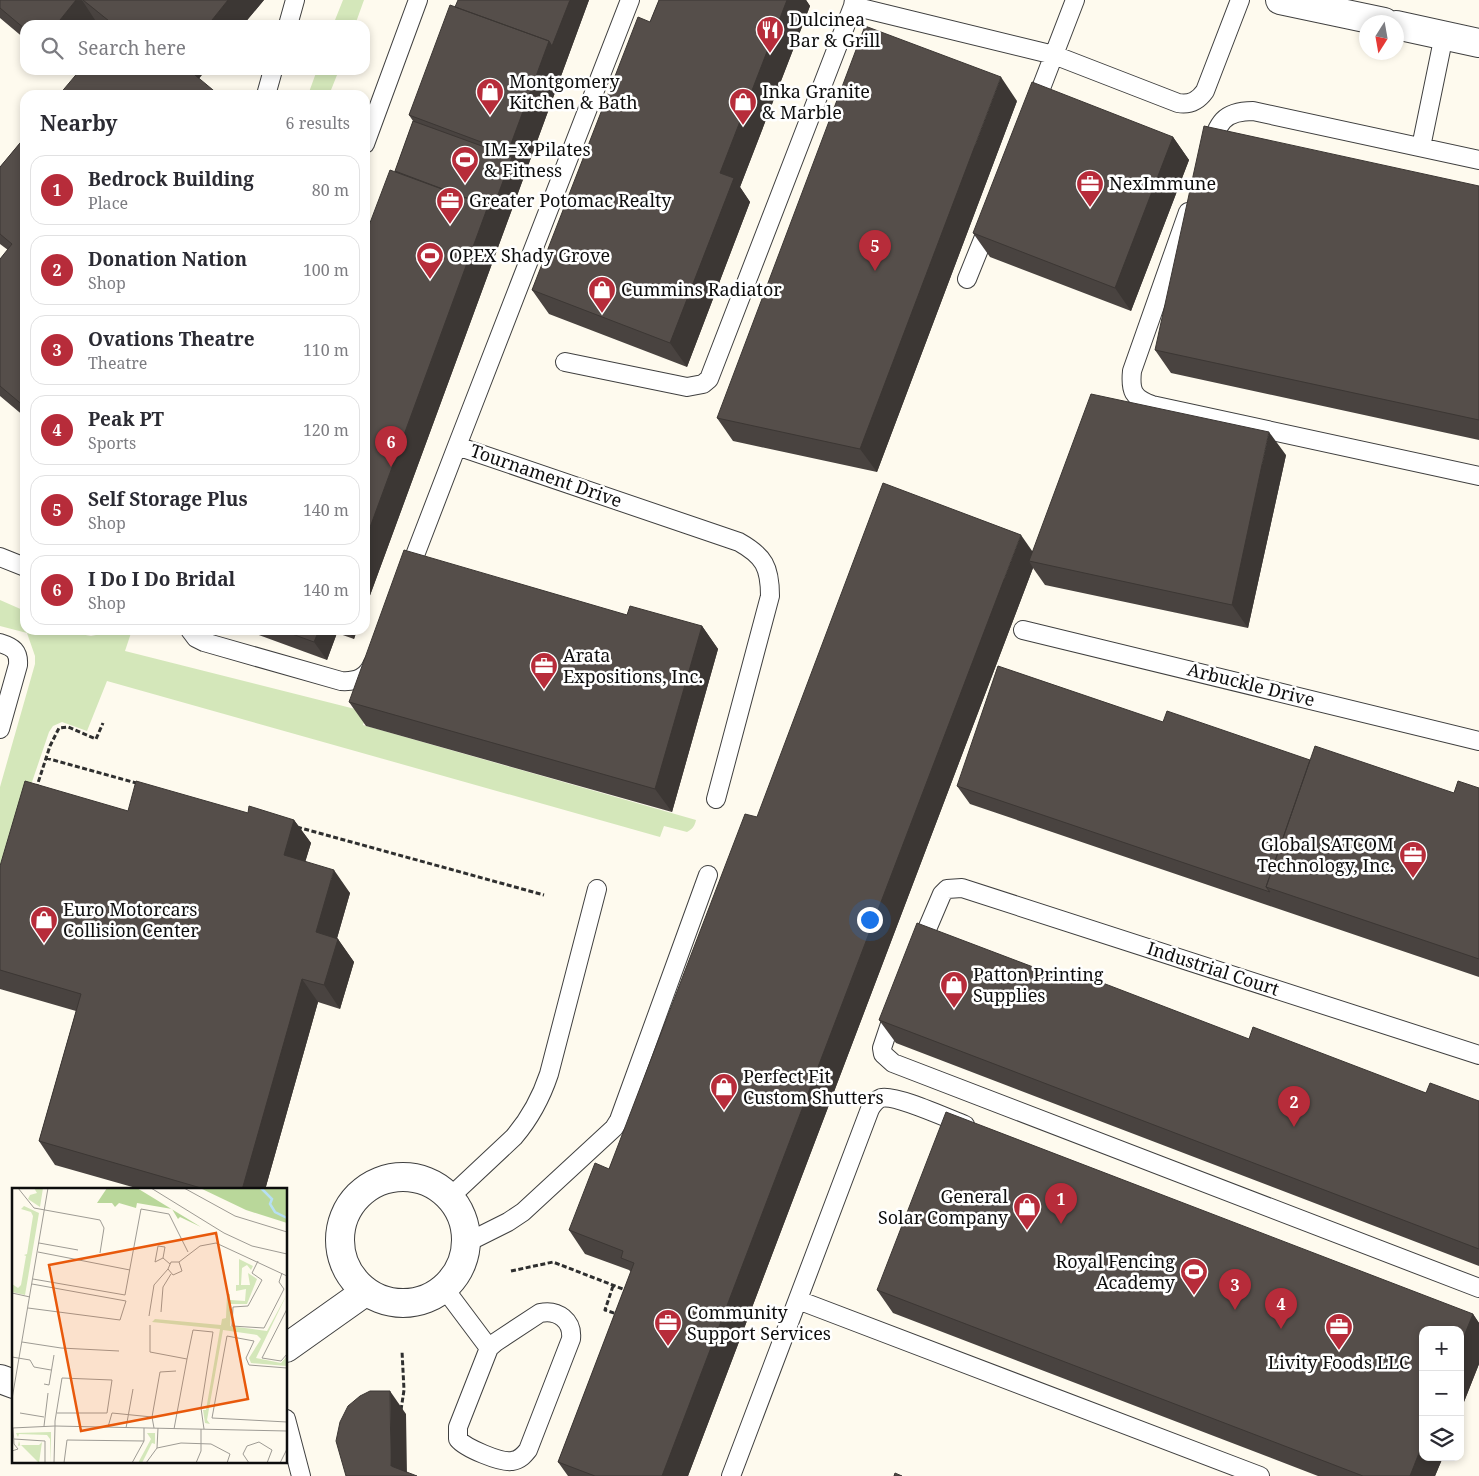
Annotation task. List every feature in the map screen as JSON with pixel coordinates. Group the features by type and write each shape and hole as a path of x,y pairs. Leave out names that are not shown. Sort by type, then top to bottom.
{"street":[{"path":"1280,0 1359,17"},
{"path":"1404,27 1479,43"},
{"path":"397,1177 416,1178 434,1185 450,1197 459,1211 465,1226 466,1243 465,1256 460,1268 444,1288 430,1298 414,1303 397,1304 380,1300 365,1292 351,1278 342,1261 338,1242 341,1223 349,1206 362,1191 378,1181 397,1177"},
{"path":"288,1347 365,1292"},
{"path":"0,1379 12,1383"}],"lane":[{"path":"290,20 296,0"},
{"path":"370,130 418,0"},
{"name":"Tournament Drive","path":"630,0 457,446 739,542 754,550 765,562 770,578 770,596 716,799"},
{"path":"1026,128 1075,0"},
{"path":"565,362 687,387 702,384 709,379 854,3 1054,55 1178,103 1186,104 1194,102 1205,91 1240,0"},
{"path":"1420,147 1444,35"},
{"path":"268,90 272,75"},
{"path":"1204,164 1223,119 1231,113 1241,111 1253,111 1479,160"},
{"path":"1194,193 1132,372 1131,383 1133,393 1141,401 1479,476"},
{"path":"968,279 995,208"},
{"path":"400,594 457,446"},
{"path":"0,557 20,565"},
{"name":"Arbuckle Drive","path":"1023,630 1479,741"},
{"path":"194,635 204,642 341,681 359,680 366,675 378,650"},
{"path":"0,643 13,648 19,658 0,729"},
{"path":"466,1243 508,1222 523,1212 614,1128 622,1111 708,875"},
{"name":"Industrial Court","path":"914,961 938,899 947,889 962,888 1479,1055"},
{"path":"450,1197 514,1137 524,1126 539,1101 550,1074 597,889"},
{"path":"900,997 882,1048 883,1054 893,1063 1479,1288"},
{"path":"731,1476 870,1109 875,1102 880,1098 895,1098 984,1133"},
{"path":"444,1288 490,1348"},
{"path":"798,1300 1260,1476"},
{"path":"548,1312 560,1316 570,1326 570,1339 528,1450 523,1456 510,1461 467,1447 458,1439 458,1427 490,1348 540,1313 548,1312"},
{"path":"288,1427 301,1476"}],"path":[{"path":"35,792 46,758 59,728 68,727 96,739 103,723"},
{"path":"46,758 142,784"},
{"path":"295,827 544,895"},
{"path":"511,1271 553,1262 632,1292"},
{"path":"614,1286 605,1310 623,1316"},
{"path":"400,1414 404,1390 402,1351"}],"green space":[{"path":"343,0 364,0 357,20 335,20"},
{"path":"315,75 337,75 331,90 310,90"},
{"path":"0,600 20,609 20,631 0,626"},
{"path":"28,635 130,635 125,651 367,712 363,725 696,820 696,822 687,832 664,826 660,837 107,681 87,731 62,722 53,726 49,732 15,832 0,935 0,787 35,664 35,656"}],"building":[{"path":"0,0 76,0 60,20 20,20 20,25 0,8"},
{"path":"83,0 228,0 212,20 108,20"},
{"path":"458,0 570,0 552,46 549,41 455,7"},
{"path":"659,0 787,0 720,173 734,178 670,343 532,290 638,17 650,22"},
{"path":"450,5 549,41 508,152 409,115"},
{"path":"865,26 1001,77 860,449 717,418"},
{"path":"76,75 195,75 213,90 63,90"},
{"name":"NexImmune","path":"1032,82 1173,137 1115,288 973,233"},
{"path":"413,121 512,157 492,211 488,206 395,171"},
{"path":"1204,126 1479,186 1479,420 1155,350"},
{"path":"20,143 20,403 0,386 0,259 12,244 0,234 0,167"},
{"path":"390,170 488,206 370,527 370,223"},
{"path":"1091,394 1269,432 1232,605 1029,561"},
{"path":"883,483 1021,535 662,1476 595,1476 558,1462 634,1263 621,1258 623,1251 569,1230 595,1163 609,1169 745,814 757,817"},
{"path":"404,550 627,615 630,606 702,626 655,789 349,702"},
{"path":"295,635 317,635 314,642"},
{"path":"998,666 1163,722 1167,711 1310,760 1266,887 1270,892 957,786"},
{"path":"1315,746 1454,793 1458,781 1479,788 1479,959 1266,887"},
{"path":"25,781 128,811 136,781 248,813 249,806 294,820 284,855 334,870 316,932 338,939 324,985 302,979 243,1188 201,1188 39,1141 81,994 0,970 0,866"},
{"path":"917,923 1070,981 1074,972 1249,1039 1253,1027 1426,1093 1430,1083 1479,1101 1479,1249 879,1020"},
{"path":"946,1112 1473,1314 1464,1336 1464,1326 1419,1326 1419,1453 1410,1476 1363,1476 877,1290"},
{"path":"370,1391 390,1391 391,1466 417,1476 346,1476 336,1441 340,1422 348,1406 360,1396"}],"place":[{"name":"Dulcinea Bar & Grill","path":"770,54"},
{"name":"Montgomery Kitchen & Bath","path":"490,116"},
{"name":"Inka Granite & Marble","path":"743,126"},
{"name":"IM=X Pilates & Fitness","path":"465,184"},
{"name":"NexImmune","path":"1090,208"},
{"name":"Greater Potomac Realty","path":"450,225"},
{"name":"Self Storage Plus","path":"875,271"},
{"name":"OPEX Shady Grove","path":"430,280"},
{"name":"Cummins Radiator","path":"602,314"},
{"name":"I Do I Do Bridal","path":"391,467"},
{"name":"Arata Expositions, Inc.","path":"544,690"},
{"name":"Global SATCOM Technology, Inc.","path":"1413,879"},
{"name":"Euro Motorcars Collision Center","path":"44,944"},
{"name":"Patton Printing Supplies","path":"954,1009"},
{"name":"Perfect Fit Custom Shutters","path":"724,1111"},
{"name":"Donation Nation","path":"1294,1127"},
{"name":"Bedrock Building","path":"1061,1224"},
{"name":"General Solar Company","path":"1027,1231"},
{"name":"Royal Fencing Academy","path":"1194,1296"},
{"name":"Ovations Theatre","path":"1235,1310"},
{"name":"Peak PT","path":"1281,1329"},
{"name":"Community Support Services","path":"668,1347"},
{"name":"Livity Foods LLC","path":"1339,1351"}]}
